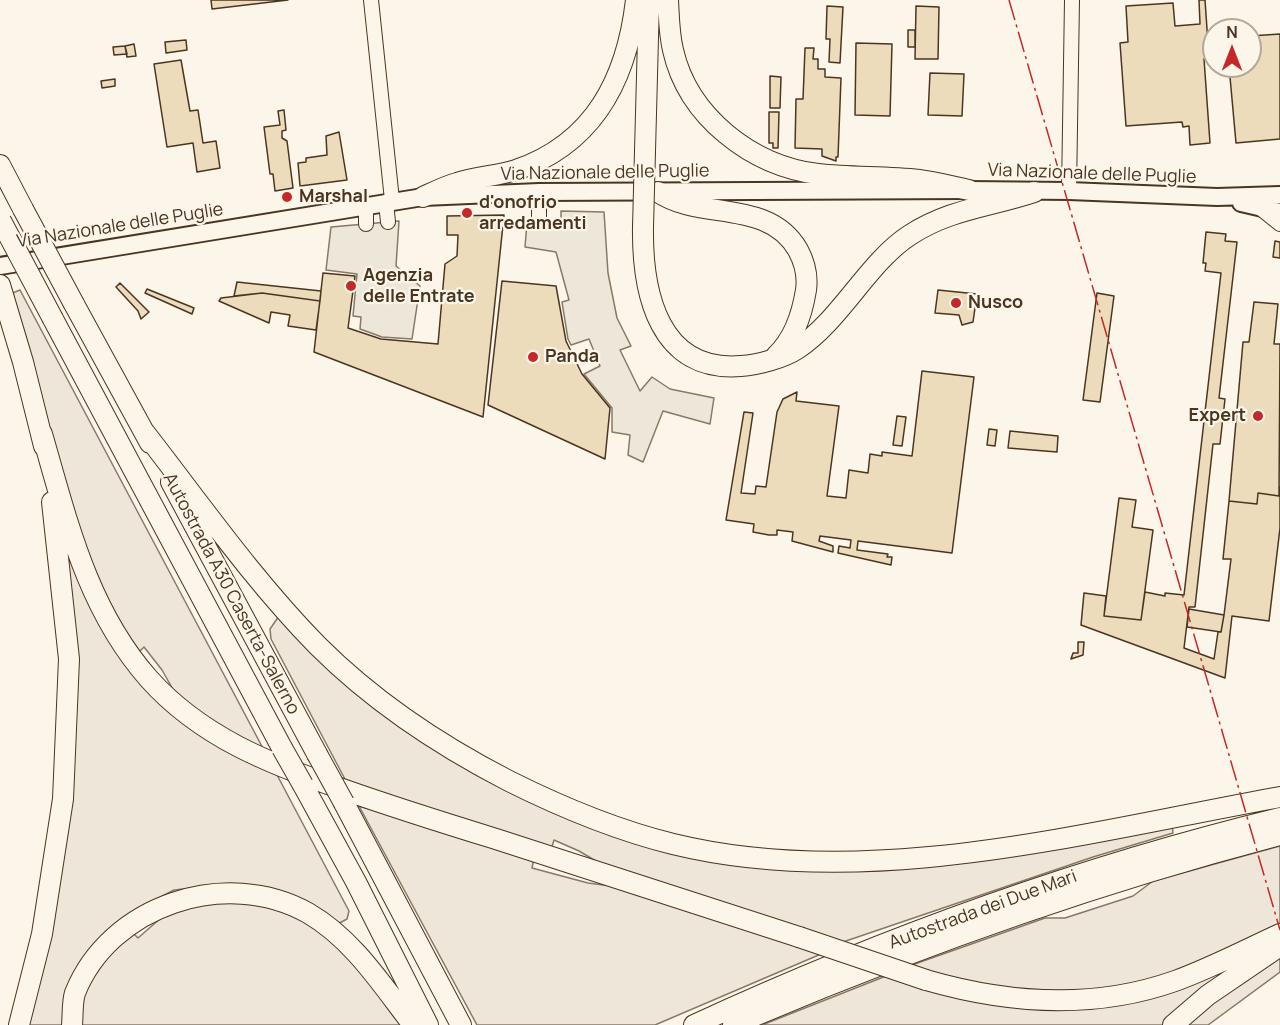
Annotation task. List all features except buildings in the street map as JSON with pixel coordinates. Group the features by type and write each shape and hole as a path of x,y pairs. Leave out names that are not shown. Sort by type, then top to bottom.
{"highway":[{"path":"423,197 458,182 489,178 518,169 544,158 572,139 592,119 610,94 623,67 631,40 636,0"},
{"path":"647,0 645,266 651,298 664,330 675,345 693,359 728,367 747,365 796,350 824,326 906,237 930,222 960,210 992,206 1034,192"},
{"path":"668,0 673,51 689,90 720,129 753,153 770,162 818,174 920,180 969,190"},
{"name":"Autostrada A30 Caserta-Salerno","path":"0,165 461,1025"},
{"path":"658,192 669,200 749,215 769,222 788,236 805,264 807,285 804,306 795,328 786,346 776,356"},
{"name":"Autostrada A30 Caserta-Salerno","path":"1,220 282,748 356,882 428,1025"},
{"path":"3,293 75,548 92,592 109,624 149,679 201,726 226,742 275,766 392,806 962,990 1022,1000 1098,999 1174,982 1280,934"},
{"path":"145,433 279,603 318,646 357,682 446,747 546,800 623,829 672,843 746,856 882,860 1004,848 1280,797"},
{"path":"20,1025 42,934 63,799 69,659 42,434"},
{"name":"Autostrada dei Due Mari","path":"728,1018 859,955 1023,895 1105,867 1280,818"},
{"name":"Autostrada dei Due Mari","path":"728,1018 1028,910 1110,883 1280,835"},
{"path":"72,1025 75,994 103,946 143,916 179,900 218,894 268,897 308,913 349,943 413,1025"},
{"path":"1173,1025 1208,995 1280,946"},
{"path":"692,1025 728,1018"}],"main road":[{"name":"Via Nazionale delle Puglie","path":"0,266 423,197 539,192 969,190 1069,191 1216,197 1280,195"},
{"name":"Via Nazionale delle Puglie","path":"1216,197 1280,212"}],"street":[{"path":"370,0 389,201 388,222"},
{"path":"1069,191 1072,0"},
{"path":"539,192 539,222"},
{"path":"366,205 366,224"},
{"path":"1258,207 1280,224"}],"shaded area":[{"path":"561,211 604,212 608,273 617,318 631,346 620,350 640,391 652,377 670,389 714,398 710,424 663,411 643,462 628,455 630,435 612,432 612,408 584,374 600,366 589,339 571,345 568,339 562,302 569,300 556,252 525,247 527,222 561,220"},
{"path":"399,221 396,266 420,286 412,339 382,337 360,329 361,317 353,316 357,274 326,270 331,227"},
{"path":"20,290 266,754 216,727 175,693 162,670 144,647 137,654 94,579 10,294"},
{"path":"66,558 70,558 91,605 206,738 227,751 276,773 349,911 347,919 336,925 247,888 221,885 174,890 138,909 102,937 62,1025 21,1025 56,863"},
{"path":"279,616 354,688 577,820 822,866 1172,824 1173,833 1093,857 840,943 606,867 554,840 551,850 347,783 271,639 270,629"},
{"path":"359,806 534,858 532,868 588,883 619,887 821,954 655,1025 477,1025"},
{"path":"1280,846 1280,927 1187,971 1087,994 985,988 909,966 1045,918 1065,918 1133,896 1153,881"},
{"path":"218,896 290,911 328,933 407,1025 74,1025 89,978 130,930 138,938 170,910"},
{"path":"1280,953 1280,972 1208,1025 1182,1025"},
{"path":"1227,971 1162,1025 762,1025 886,976 949,995 1173,990"}],"power":[{"path":"1009,0 1280,930"}],"place":[{"name":"Marshal","path":"287,197"},
{"name":"d'onofrio arredamenti","path":"467,213"},
{"name":"Agenzia delle Entrate","path":"351,286"},
{"name":"Nusco","path":"956,303"},
{"name":"Panda","path":"533,357"},
{"name":"Expert","path":"1258,416"}]}
